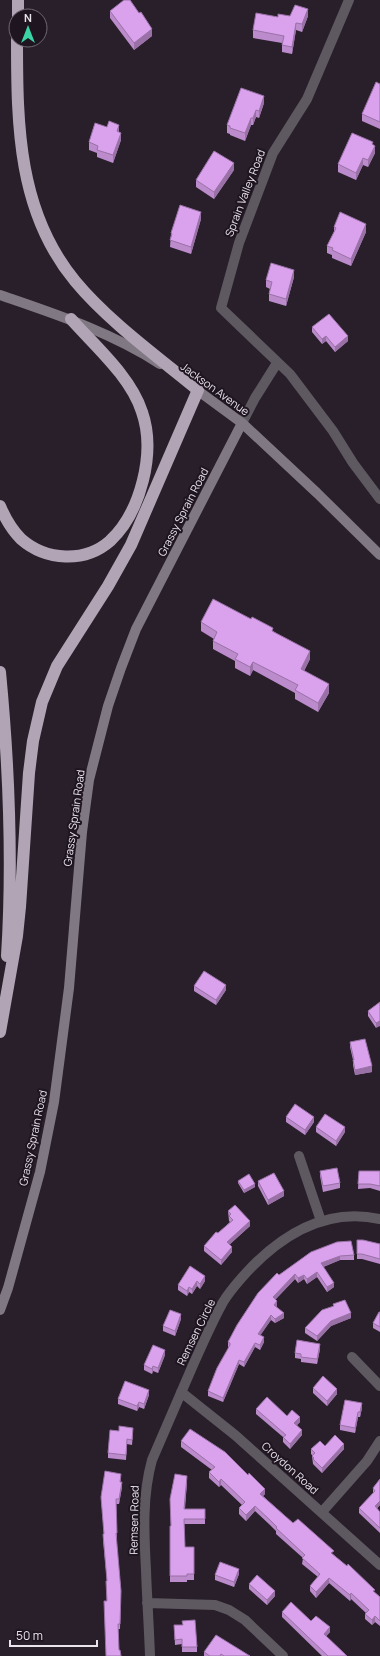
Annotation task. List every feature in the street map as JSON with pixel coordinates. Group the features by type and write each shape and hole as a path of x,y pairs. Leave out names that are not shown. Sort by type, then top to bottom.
{"highway":[{"path":"0,1032 18,928 30,767 35,728 42,702 56,666 108,586 130,545 198,390 91,299 65,268 48,240 35,211 23,165 19,110 17,48"},
{"path":"0,506 12,529 21,539 32,547 55,556 78,556 99,548 117,534 130,513 139,491 146,467 148,443 141,407 124,378 71,319"},
{"path":"0,672 8,782 10,867 7,954 0,1028"}],"street":[{"name":"Sprain Valley Road","path":"277,363 221,308 239,243 273,152 307,99 349,0"},
{"name":"Jackson Avenue","path":"0,295 71,319 100,332 156,362 198,390 242,423 317,493 380,555"},
{"name":"Grassy Sprain Road","path":"0,1310 8,1288 40,1172 54,1102 69,988 82,832 89,780 108,706 136,629 255,398 277,363"},
{"path":"277,363 290,374 324,418 353,463 380,498"},
{"path":"299,1156 321,1221"},
{"name":"Remsen Circle","path":"181,1392 222,1303 236,1284 260,1258 288,1235 321,1221 345,1216 380,1219"},
{"path":"352,1357 380,1386"},
{"name":"Croydon Road","path":"181,1392 235,1435 380,1565"},
{"name":"Remsen Road","path":"150,1656 144,1550 144,1501 147,1479 152,1460 181,1392"},
{"path":"322,1512 367,1461 380,1441"},
{"path":"147,1603 215,1605 229,1610 245,1620 283,1656"}],"building":[{"path":"124,0 130,0 139,13 141,12 152,29 134,43 110,11"},
{"path":"295,5 308,9 302,24 296,23 292,47 282,45 284,36 253,30 256,13 278,17 278,14 290,16"},
{"path":"376,82 380,84 380,122 362,114"},
{"path":"241,88 264,96 259,111 256,110 245,133 230,128 230,126 227,125"},
{"path":"109,121 119,125 117,131 121,133 113,155 97,150 98,146 89,142 95,123 107,127"},
{"path":"352,133 373,142 372,144 375,146 368,160 363,158 356,173 338,164"},
{"path":"214,151 234,163 214,192 196,180"},
{"path":"180,205 201,212 191,247 170,240"},
{"path":"340,212 366,224 351,259 327,246 336,228 334,227"},
{"path":"271,263 294,270 286,299 269,294 272,282 266,280"},
{"path":"329,314 348,336 335,347 326,336 322,339 312,327"},
{"path":"213,599 251,619 252,617 273,628 272,631 310,651 301,669 329,684 318,703 295,690 298,685 253,662 250,667 235,659 238,654 213,641 217,632 201,622"},
{"path":"204,971 226,985 216,1000 194,986"},
{"path":"380,1002 380,1021 376,1023 368,1011"},
{"path":"365,1039 372,1066 355,1070 350,1042"},
{"path":"295,1104 314,1117 305,1130 286,1117"},
{"path":"325,1114 345,1127 336,1141 316,1127"},
{"path":"337,1168 340,1183 323,1186 320,1171"},
{"path":"359,1171 380,1171 380,1186 358,1184"},
{"path":"274,1173 284,1191 268,1200 258,1181"},
{"path":"249,1174 255,1184 244,1190 238,1181"},
{"path":"235,1205 250,1221 227,1242 232,1247 221,1260 204,1246 216,1232 218,1233 233,1220 229,1216 231,1214 228,1211"},
{"path":"357,1240 380,1244 380,1259 357,1254"},
{"path":"351,1241 354,1255 340,1256 321,1263 334,1283 327,1287 317,1272 307,1279 304,1275 298,1278 295,1274 273,1297 277,1301 274,1305 284,1313 275,1319 271,1315 258,1334 264,1337 260,1345 255,1343 244,1362 239,1360 223,1398 208,1391 217,1368 230,1345 228,1342 237,1325 258,1293 277,1273 279,1275 311,1252 337,1242"},
{"path":"190,1266 205,1276 200,1284 197,1281 192,1289 189,1287 187,1291 178,1285"},
{"path":"345,1300 351,1313 331,1321 317,1336 305,1328 322,1310"},
{"path":"170,1310 181,1314 175,1331 163,1326"},
{"path":"380,1312 380,1327 373,1323"},
{"path":"297,1340 320,1344 317,1359 301,1357 301,1354 295,1353"},
{"path":"153,1345 165,1350 158,1368 153,1366 152,1369 144,1365"},
{"path":"323,1376 337,1389 327,1401 313,1388"},
{"path":"125,1381 149,1390 144,1404 139,1402 137,1406 118,1399"},
{"path":"267,1397 287,1416 292,1410 300,1417 294,1423 302,1430 290,1444 283,1437 286,1435 256,1409"},
{"path":"345,1400 362,1403 360,1412 358,1412 355,1428 340,1425"},
{"path":"119,1426 133,1428 132,1440 127,1439 126,1455 108,1453 110,1430 119,1431"},
{"path":"190,1429 225,1452 248,1475 249,1473 265,1489 260,1494 293,1523 298,1519 334,1551 331,1553 347,1566 348,1564 375,1590 373,1591 380,1597 380,1621 375,1616 372,1620 365,1614 369,1610 351,1593 350,1595 329,1578 316,1592 310,1586 320,1574 302,1558 305,1555 255,1506 246,1515 239,1508 245,1502 221,1479 219,1482 209,1472 215,1467 181,1441"},
{"path":"335,1435 344,1444 322,1468 313,1459 314,1458 312,1456 315,1453 311,1449 320,1441 325,1446"},
{"path":"105,1471 121,1474 120,1482 122,1482 119,1499 116,1499 116,1533 121,1591 120,1624 118,1624 119,1650 121,1656 106,1656 104,1601 107,1601 107,1581 101,1497"},
{"path":"175,1474 187,1476 184,1509 205,1509 205,1519 184,1519 185,1547 194,1547 194,1574 187,1574 187,1576 170,1576 170,1499"},
{"path":"380,1479 380,1501 375,1506 380,1512 380,1528 359,1508 375,1491 373,1488"},
{"path":"220,1562 239,1569 234,1582 215,1575"},
{"path":"257,1575 275,1591 267,1600 249,1584"},
{"path":"291,1602 311,1621 316,1616 330,1627 324,1634 347,1656 328,1656 282,1612"},
{"path":"195,1620 197,1647 182,1647 182,1639 175,1640 174,1625 183,1625 182,1621"},
{"path":"216,1635 250,1656 224,1656 221,1654 220,1656 210,1656 204,1652"}]}
